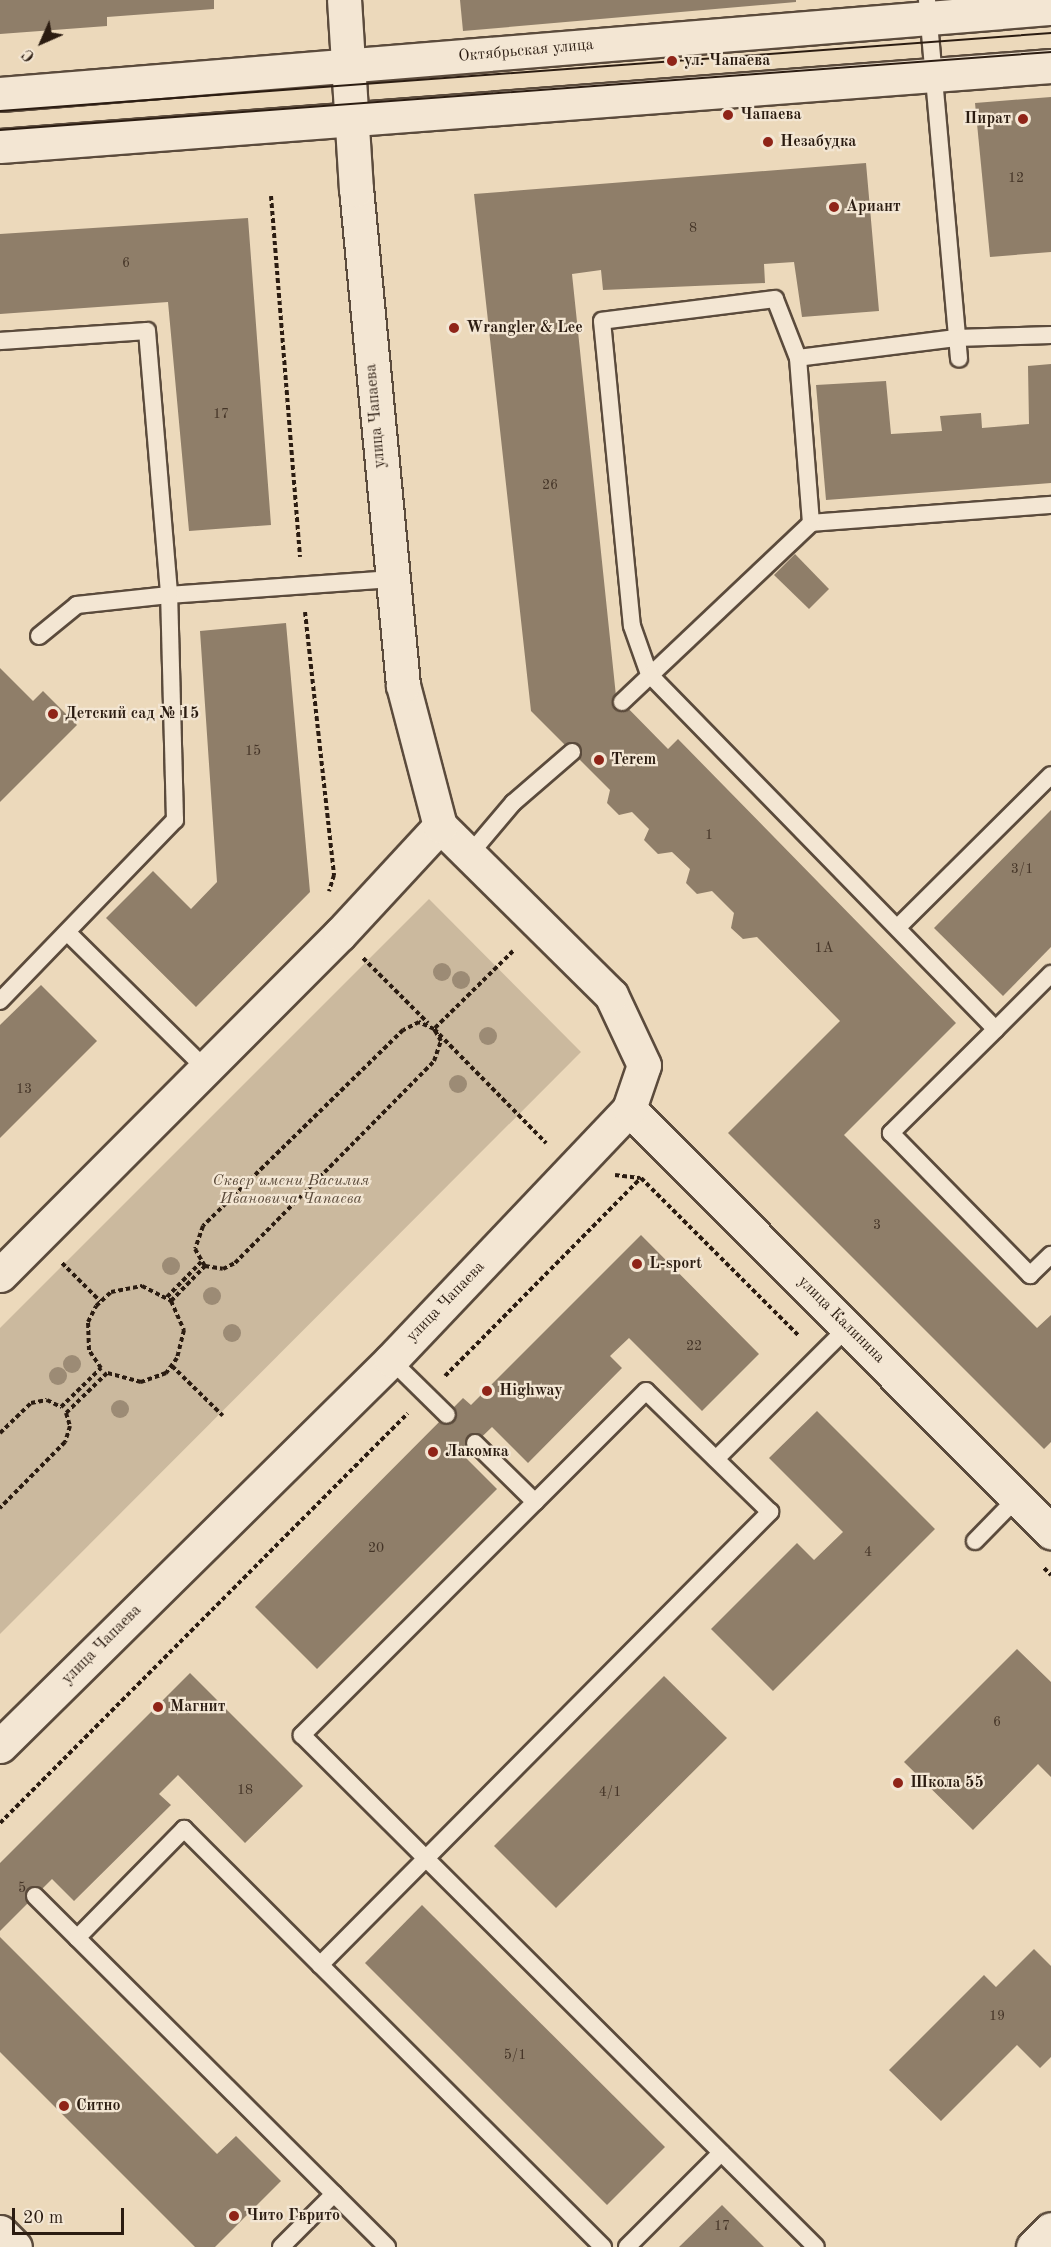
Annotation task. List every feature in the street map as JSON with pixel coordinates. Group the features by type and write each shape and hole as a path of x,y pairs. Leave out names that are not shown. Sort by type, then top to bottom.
{"street":[{"name":"улица Чапаева","path":"0,1746 391,1360 629,1110 644,1065 611,995 440,826 403,686 391,579 351,120 344,0"},
{"name":"Октябрьская улица","path":"0,94 348,66 928,9 1051,8"},
{"path":"0,146 1051,66"},
{"path":"0,1275 204,1067 340,934 440,826"},
{"name":"улица Калинина","path":"629,1110 1017,1498 1049,1525"},
{"path":"1033,2247 1051,2229"},
{"path":"0,2232 15,2247"}],"lane":[{"path":"928,9 959,359"},
{"path":"811,523 798,358 775,299 602,321 632,626 649,674 899,926 996,1029"},
{"path":"0,341 147,331 169,595 175,820 0,1001"},
{"path":"798,358 956,338 1051,335"},
{"path":"622,702 811,523 1051,505"},
{"path":"39,636 77,605 169,595 391,579"},
{"path":"470,855 513,803 572,752"},
{"path":"899,926 1051,776"},
{"path":"68,933 204,1067"},
{"path":"1051,974 891,1133 1030,1275 1051,1255"},
{"path":"716,1459 848,1328"},
{"path":"391,1360 447,1415"},
{"path":"320,1965 426,1858 770,1512 646,1390 302,1735 426,1858 721,2153 816,2247"},
{"path":"475,1443 535,1502"},
{"path":"975,1541 1017,1498"},
{"path":"77,1938 184,1829 603,2247"},
{"path":"35,1896 387,2247"},
{"path":"627,2247 721,2153"},
{"path":"281,2247 334,2194"}],"path":[{"path":"434,1029 513,951"},
{"path":"359,954 521,1118"},
{"path":"419,1022 434,1029 441,1041 434,1060 235,1263 223,1269 203,1264 195,1242 203,1226 403,1030 419,1022"},
{"path":"59,1259 100,1300"},
{"path":"166,1297 203,1264"},
{"path":"171,1301 203,1264"},
{"path":"0,1433 31,1403 46,1400 61,1407 100,1368 89,1350 87,1336 91,1313 100,1300 111,1292 131,1286 157,1291 171,1301 184,1330 183,1345 166,1373 141,1382 107,1373 66,1413 70,1426 65,1442 0,1508"},
{"path":"172,1365 223,1416"}],"green space":[{"name":"Сквер имени Василия Ивановича Чапаева","path":"429,899 581,1052 0,1634 0,1328"}],"building":[{"path":"0,0 214,0 214,9 107,17 107,26 0,34"},
{"path":"460,0 796,0 796,2 463,31"},
{"path":"1051,97 1051,252 990,257 975,103"},
{"path":"866,163 879,311 802,317 794,262 764,264 765,283 603,290 601,270 572,274 616,696 668,749 678,739 956,1023 844,1135 1037,1328 1051,1315 1051,1442 1044,1449 728,1133 840,1021 757,937 743,939 731,928 734,913 712,891 697,894 686,883 690,869 672,852 658,854 644,840 649,829 632,812 619,815 607,803 610,790 531,711 474,194"},
{"path":"248,218 271,525 189,531 168,302 0,314 0,234"},
{"path":"1051,364 1051,483 826,500 816,385 886,381 891,434 942,431 940,416 981,413 982,428 1029,424 1028,366"},
{"path":"795,554 829,589 809,609 774,575"},
{"path":"286,623 310,892 196,1007 106,918 153,871 191,909 217,882 200,631"},
{"path":"0,668 33,701 43,691 77,725 0,802"},
{"path":"1051,810 1051,947 1003,996 934,928"},
{"path":"41,985 97,1041 0,1138 0,1025"},
{"path":"641,1235 759,1354 702,1411 629,1338 610,1356 622,1368 528,1463 492,1427 463,1455 497,1489 317,1669 255,1607 463,1398 471,1405"},
{"path":"817,1411 935,1529 773,1691 711,1629 797,1543 814,1560 843,1532 769,1458"},
{"path":"1017,1649 1051,1682 1051,1777 1038,1764 973,1830 904,1762"},
{"path":"190,1673 303,1786 245,1843 178,1775 159,1794 171,1805 74,1901 52,1879 0,1931 0,1863"},
{"path":"664,1676 727,1738 556,1908 494,1846"},
{"path":"422,1905 665,2147 607,2205 365,1963"},
{"path":"0,1937 217,2154 236,2136 281,2181 215,2247 195,2247 0,2052"},
{"path":"1034,1949 1051,1966 1051,2057 1040,2068 1017,2045 941,2121 889,2070 984,1975 996,1987"},
{"path":"722,2205 764,2247 679,2247"}],"tram line":[{"path":"0,111 1051,33"},
{"path":"0,130 1051,52"}],"place":[{"name":"ул. Чапаева","path":"672,61"},
{"name":"Чапаева","path":"728,115"},
{"name":"Пират","path":"1023,119"},
{"name":"Незабудка","path":"768,142"},
{"name":"Ариант","path":"834,207"},
{"name":"Wrangler & Lee","path":"454,328"},
{"name":"Детский сад № 15","path":"53,714"},
{"name":"Terem","path":"599,760"},
{"name":"L-sport","path":"637,1264"},
{"name":"Highway","path":"487,1391"},
{"name":"Лакомка","path":"433,1452"},
{"name":"Магнит","path":"158,1707"},
{"name":"Школа 55","path":"898,1783"},
{"name":"Ситно","path":"64,2106"},
{"name":"Чито Гврито","path":"234,2216"}]}
